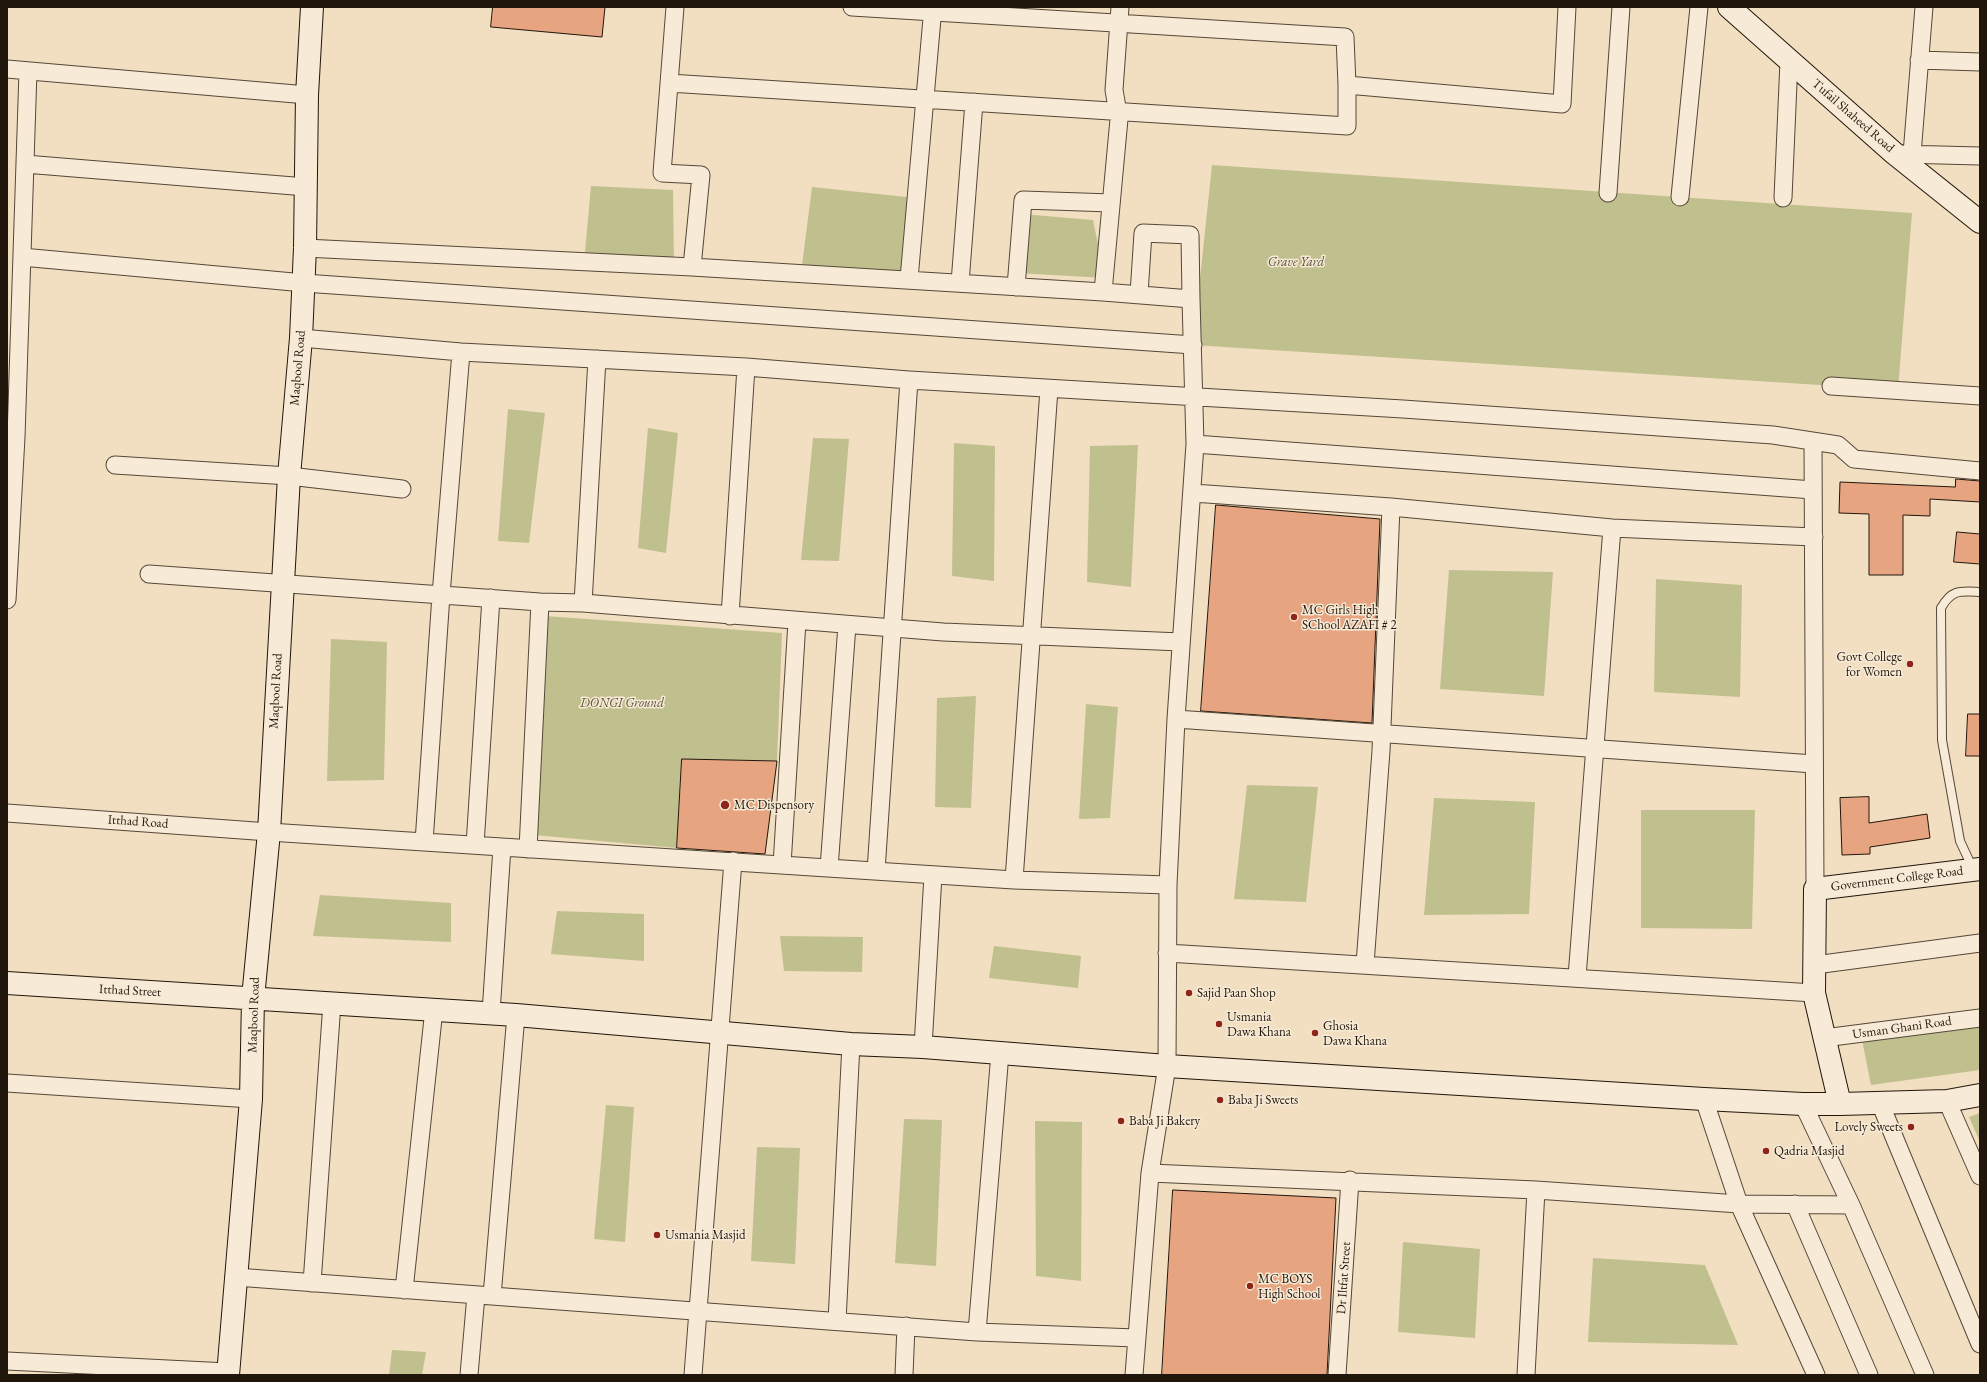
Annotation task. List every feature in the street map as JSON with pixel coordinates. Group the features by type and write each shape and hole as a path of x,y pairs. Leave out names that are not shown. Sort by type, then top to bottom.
{"street":[{"name":"Maqbool Road","path":"228,1373 251,1099 253,998 268,832 288,476 301,338 305,248 307,95 312,7"},
{"path":"675,7 662,173 701,175 692,267"},
{"path":"669,83 1347,126 1347,85 1344,37 1119,15 852,7"},
{"path":"1347,85 1562,104 1567,7"},
{"path":"1608,193 1621,7"},
{"path":"1680,197 1699,7"},
{"path":"1924,7 1919,60 1903,154 1980,156"},
{"name":"Tufail Shaheed Road","path":"1734,9 1790,61 1903,154 1980,222"},
{"path":"909,279 933,10"},
{"path":"1103,292 1119,119 1114,90 1119,15"},
{"path":"1919,60 1980,62"},
{"path":"1783,198 1790,61"},
{"path":"7,69 307,95"},
{"path":"7,600 16,437 28,71"},
{"path":"960,283 974,102"},
{"path":"25,164 306,187"},
{"path":"1016,286 1023,200 1111,203"},
{"path":"1134,1375 1150,1173 1167,1066 1168,885 1176,719 1193,493 1195,444 1190,235 1143,233 1139,294"},
{"path":"305,248 909,279 1139,294 1191,299"},
{"path":"22,258 304,283 1193,345"},
{"path":"301,338 461,352 746,367 909,380 1194,396 1773,435 1838,445 1854,459 1980,470"},
{"path":"424,842 441,595 461,352"},
{"path":"583,603 598,359"},
{"path":"730,616 746,367"},
{"path":"876,871 909,380"},
{"path":"1831,386 1980,396"},
{"path":"1014,880 1049,389"},
{"path":"1813,441 1814,993 1840,1104"},
{"path":"1195,444 1814,490"},
{"path":"115,465 288,476 402,489"},
{"path":"1193,493 1391,507 1612,528 1814,537"},
{"path":"1365,964 1382,733 1391,507"},
{"path":"1577,977 1612,528"},
{"path":"149,574 540,602 583,603 892,628 1031,636 1181,642"},
{"path":"475,845 491,598"},
{"path":"528,849 540,602"},
{"path":"782,865 797,621"},
{"path":"829,868 847,625"},
{"path":"1176,719 1814,764"},
{"name":"Itthad Road","path":"7,813 268,832 933,875 1014,880 1168,885"},
{"path":"491,1013 502,847"},
{"path":"693,1375 733,861"},
{"name":"Government College Road","path":"1815,889 1976,870"},
{"path":"923,1046 933,875"},
{"path":"1815,964 1980,943"},
{"path":"1168,953 1577,977 1814,993"},
{"name":"Itthad Street","path":"7,984 516,1014 851,1044 923,1046 1167,1066 1704,1099 1803,1104 1840,1104 1947,1101 1980,1095"},
{"path":"312,1283 332,1003"},
{"path":"404,1290 434,1009"},
{"path":"469,1375 484,1295 516,1014"},
{"name":"Usman Ghani Road","path":"1824,1038 1980,1018"},
{"path":"837,1321 851,1044"},
{"path":"977,1332 1000,1053"},
{"path":"7,1083 251,1099"},
{"path":"1704,1099 1739,1204 1816,1375"},
{"path":"1947,1101 1980,1176"},
{"path":"1880,1103 1980,1344"},
{"path":"1803,1104 1851,1205 1925,1375"},
{"path":"1150,1173 1350,1180 1536,1190 1739,1204 1851,1205"},
{"name":"Dr Iltfat Street","path":"1338,1375 1350,1180"},
{"path":"1526,1375 1536,1190"},
{"path":"1795,1204 1869,1375"},
{"path":"236,1277 977,1332 1136,1338"},
{"path":"904,1375 906,1326"},
{"path":"7,1361 228,1373"}],"lane":[{"path":"1976,870 1960,842 1942,740 1941,608 1947,597 1958,591 1980,592"}],"green space":[{"name":"Grave Yard","path":"1212,165 1912,213 1898,390 1193,345"},
{"path":"591,186 673,190 674,266 584,263"},
{"path":"812,187 916,198 909,279 801,273"},
{"path":"1022,214 1093,220 1105,278 1017,273"},
{"path":"508,409 545,413 529,543 498,541"},
{"path":"648,428 678,433 666,553 638,548"},
{"path":"813,438 849,439 839,561 801,560"},
{"path":"954,443 995,446 994,581 952,576"},
{"path":"1138,445 1131,587 1087,582 1090,446"},
{"path":"1449,570 1553,572 1544,696 1440,689"},
{"path":"1656,579 1742,585 1740,697 1654,692"},
{"name":"DONGI Ground","path":"545,616 782,633 777,761 682,759 677,848 534,835"},
{"path":"331,639 387,642 384,780 327,781"},
{"path":"976,696 971,808 935,807 937,698"},
{"path":"1086,704 1118,707 1110,818 1079,819"},
{"path":"1247,785 1318,787 1306,902 1234,899"},
{"path":"1434,798 1535,802 1529,914 1424,915"},
{"path":"1641,810 1755,810 1752,929 1641,928"},
{"path":"320,895 451,903 451,942 313,936"},
{"path":"557,911 644,914 644,961 551,954"},
{"path":"780,936 863,937 862,972 784,971"},
{"path":"994,946 1081,956 1078,988 989,978"},
{"path":"1980,1025 1980,1070 1871,1085 1862,1040"},
{"path":"606,1105 634,1107 625,1242 594,1239"},
{"path":"1980,1113 1980,1142 1969,1117"},
{"path":"904,1119 942,1120 936,1266 895,1263"},
{"path":"1035,1121 1082,1122 1081,1281 1036,1276"},
{"path":"757,1147 800,1148 795,1264 751,1261"},
{"path":"1403,1242 1480,1249 1475,1338 1398,1332"},
{"path":"1593,1258 1705,1265 1738,1345 1588,1342"},
{"path":"392,1350 426,1352 422,1375 389,1375"}],"building":[{"path":"493,7 605,7 602,37 491,27"},
{"path":"1956,479 1980,481 1980,502 1930,499 1930,516 1903,515 1903,575 1869,575 1869,514 1839,513 1840,482 1955,487"},
{"name":"MC Girls High SChool AZAFI # 2","path":"1216,505 1380,519 1372,723 1201,711"},
{"path":"1957,532 1980,534 1980,564 1954,562"},
{"path":"1968,714 1980,714 1980,756 1966,756"},
{"name":"MC Dispensory","path":"682,759 777,761 765,854 677,848"},
{"path":"1869,797 1869,823 1927,814 1930,838 1870,847 1870,854 1842,855 1840,798"},
{"name":"MC BOYS High School","path":"1173,1190 1336,1198 1327,1375 1162,1375"}],"place":[{"name":"MC Girls High SChool AZAFI # 2","path":"1294,617"},
{"name":"Govt College for Women","path":"1910,664"},
{"name":"MC Dispensory","path":"725,805"},
{"name":"Sajid Paan Shop","path":"1189,993"},
{"name":"Usmania Dawa Khana","path":"1219,1024"},
{"name":"Ghosia Dawa Khana","path":"1315,1033"},
{"name":"Baba Ji Sweets","path":"1220,1100"},
{"name":"Baba Ji Bakery","path":"1121,1121"},
{"name":"Lovely Sweets","path":"1911,1127"},
{"name":"Qadria Masjid","path":"1766,1151"},
{"name":"Usmania Masjid","path":"657,1235"},
{"name":"MC BOYS High School","path":"1250,1286"}]}
